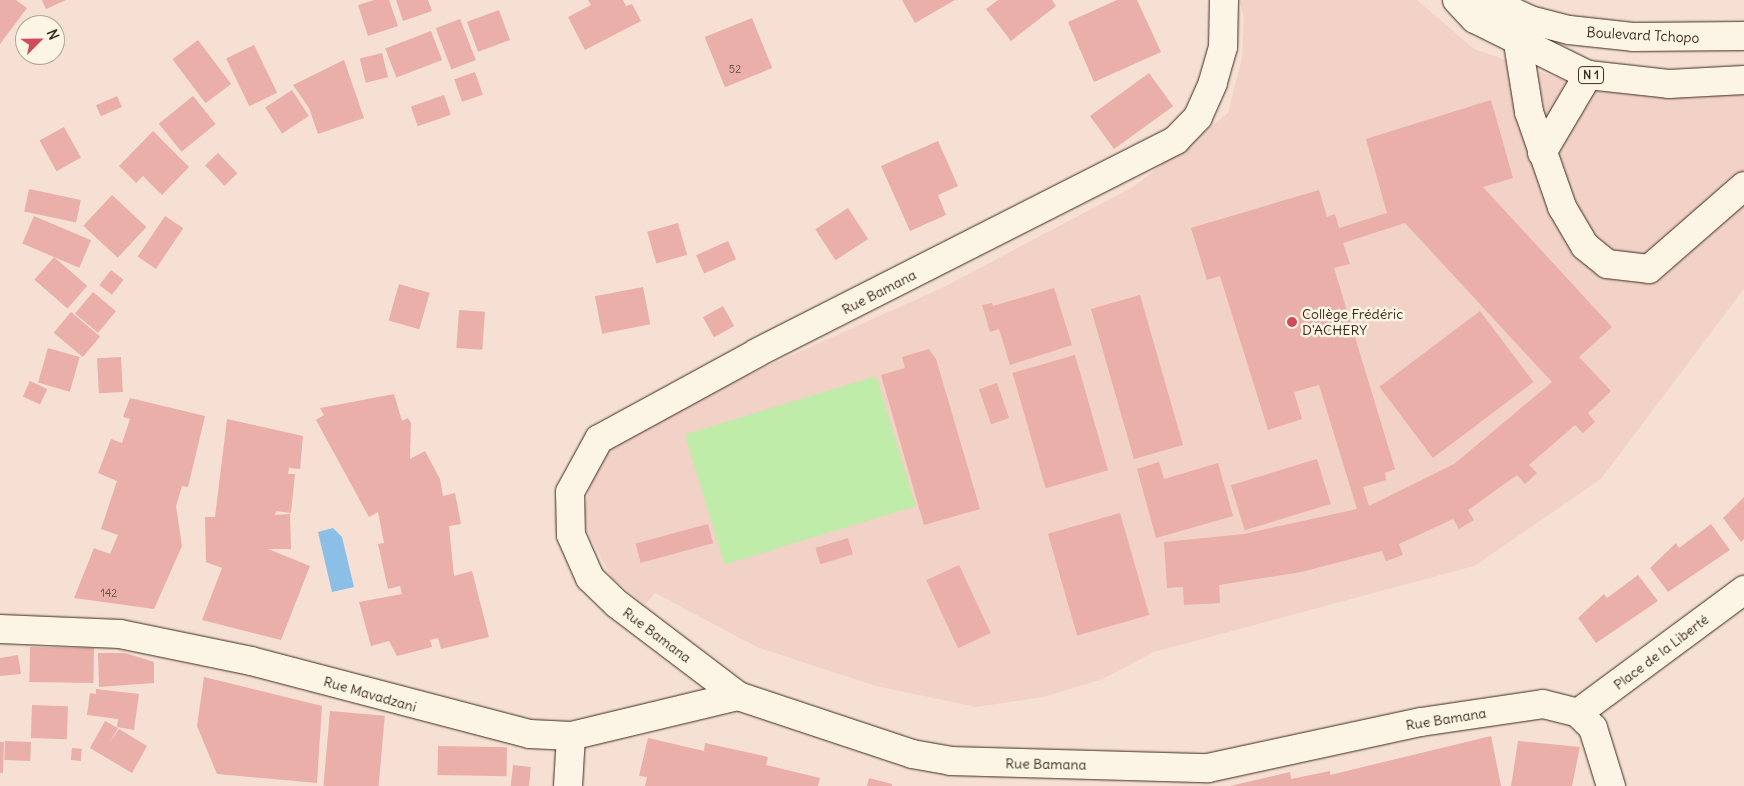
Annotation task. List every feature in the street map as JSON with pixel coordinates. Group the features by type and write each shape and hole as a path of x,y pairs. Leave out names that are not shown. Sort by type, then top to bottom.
{"street":[{"name":"Rue Bamana","path":"1224,0 1223,47 1213,83 1198,117 1176,140 757,353 599,439 570,492 571,535 590,578 617,604 738,696 912,754 950,761 1208,768 1421,722 1543,704 1578,713"},
{"name":"N 1","path":"1458,0 1475,19 1518,43 1588,75 1669,84 1744,80"},
{"name":"Boulevard Tchopo","path":"1487,0 1530,20 1569,30 1633,37 1736,37"},
{"path":"1542,152 1588,75 1619,61 1664,69 1721,70 1733,63 1736,37"},
{"path":"1518,43 1528,112 1562,206 1585,246 1607,264 1649,269 1744,186"},
{"name":"Place de la Liberté","path":"1578,713 1744,590"},
{"name":"Rue Mavadzani","path":"0,629 120,634 251,661 520,732 571,736 738,696"},
{"path":"1578,713 1593,728 1611,786"},
{"path":"568,786 571,736"}],"shaded area":[{"name":"Collège Frédéric D'ACHERY","path":"1239,0 1417,0 1474,49 1596,91 1695,98 1744,91 1744,289 1601,479 1474,566 1154,652 1103,679 1043,697 976,707 876,686 757,647 655,593 645,604 612,578 582,521 591,479 609,450 683,404 942,288 1133,187 1228,113 1242,58 1244,17"}],"green space":[{"path":"876,376 916,506 725,565 685,434"}],"water":[{"path":"333,528 342,537 354,587 332,592 318,532"}],"building":[{"path":"0,0 16,0 27,8 22,15 15,15 15,24 0,44"},
{"path":"42,0 66,0 46,9"},
{"path":"374,0 389,0 398,26 368,36 358,5"},
{"path":"396,0 428,0 432,11 403,21"},
{"path":"588,0 623,0 626,6 632,4 641,21 585,50 568,17 591,5"},
{"path":"902,0 955,0 915,23"},
{"path":"998,0 1052,0 1056,6 1011,41 986,9"},
{"path":"1117,0 1137,0 1161,52 1094,82 1068,22"},
{"path":"499,10 510,40 478,52 467,22"},
{"path":"752,18 772,68 725,87 705,37"},
{"path":"460,19 476,60 451,69 436,28"},
{"path":"431,31 442,60 396,78 385,49"},
{"path":"198,40 231,84 206,103 172,59"},
{"path":"254,45 277,93 249,106 226,59"},
{"path":"382,53 388,77 366,83 360,59"},
{"path":"344,60 364,118 318,134 309,108 293,85"},
{"path":"475,72 483,95 462,102 454,79"},
{"path":"1149,73 1173,106 1114,149 1090,116"},
{"path":"292,90 309,116 282,133 265,107"},
{"path":"444,95 451,115 418,126 411,106"},
{"path":"117,96 122,107 101,116 96,105"},
{"path":"193,96 216,124 181,152 159,124"},
{"path":"1491,100 1513,178 1483,187 1612,327 1579,357 1611,391 1588,413 1595,422 1583,433 1575,425 1529,465 1537,473 1525,484 1517,475 1468,510 1474,520 1459,529 1453,519 1399,544 1403,555 1386,561 1382,551 1301,572 1219,585 1220,603 1184,605 1183,587 1167,588 1164,542 1244,534 1357,509 1319,385 1294,392 1302,419 1268,430 1220,276 1207,280 1191,228 1319,190 1327,217 1335,214 1339,228 1387,213 1366,139","holes":["1405,223 1552,382 1454,464 1369,506 1363,487 1386,480 1385,473 1395,469 1334,268 1350,264 1343,243"]},
{"path":"64,127 81,158 56,171 40,141"},
{"path":"153,131 189,167 162,195 143,176 136,183 119,166"},
{"path":"938,141 958,186 938,195 946,215 910,231 881,166"},
{"path":"218,153 237,173 225,186 205,166"},
{"path":"29,189 81,200 76,223 24,211"},
{"path":"112,195 146,227 118,258 83,226"},
{"path":"848,208 868,239 835,260 815,229"},
{"path":"34,216 91,240 79,268 22,244"},
{"path":"165,216 183,228 156,269 138,257"},
{"path":"678,223 687,255 656,264 647,232"},
{"path":"728,241 736,259 704,274 696,255"},
{"path":"54,257 87,286 68,309 34,280"},
{"path":"111,270 124,280 112,295 99,285"},
{"path":"399,284 430,293 419,329 389,321"},
{"path":"643,287 650,324 602,334 595,296"},
{"path":"1054,288 1072,345 1010,365 999,329 990,332 982,305 992,303 993,306"},
{"path":"93,292 116,311 98,333 75,313"},
{"path":"1140,295 1183,445 1134,459 1091,309"},
{"path":"723,306 734,326 714,337 703,317"},
{"path":"459,310 485,312 482,350 456,348"},
{"path":"1480,311 1534,382 1433,458 1379,387"},
{"path":"71,312 100,336 83,357 54,333"},
{"path":"48,348 80,357 70,392 38,383"},
{"path":"929,349 936,359 980,509 924,525 881,375 905,368 902,357"},
{"path":"1075,355 1108,470 1046,488 1013,373"},
{"path":"121,357 123,392 99,393 97,358"},
{"path":"30,381 47,389 40,404 23,396"},
{"path":"997,383 1009,418 991,424 979,389"},
{"path":"394,394 402,421 408,418 411,423 410,459 425,451 440,479 443,496 455,493 461,524 449,526 454,576 472,571 489,637 441,649 438,638 430,640 432,647 397,656 389,641 371,646 359,602 402,594 400,586 388,589 378,544 384,543 378,512 369,517 316,420 324,415 320,408"},
{"path":"130,398 205,416 188,487 182,486 176,506 182,546 154,609 74,598 94,548 110,554 118,535 101,529 117,481 98,473 111,439 122,443 130,419 123,417"},
{"path":"227,419 303,436 300,469 289,468 288,474 295,474 291,513 276,511 275,515 290,514 291,549 268,549 310,566 281,640 202,620 222,568 206,562 205,517 215,517"},
{"path":"1317,459 1331,504 1245,530 1231,485"},
{"path":"1159,462 1164,479 1218,463 1233,516 1156,538 1137,469"},
{"path":"1744,497 1744,539 1741,542 1723,518"},
{"path":"1120,513 1149,615 1077,636 1048,534"},
{"path":"708,524 713,543 641,563 636,543"},
{"path":"1711,524 1730,550 1668,592 1650,568 1676,543 1679,548"},
{"path":"848,538 853,554 820,564 815,548"},
{"path":"959,565 991,633 958,648 926,580"},
{"path":"1638,575 1658,601 1596,643 1578,618 1604,594 1607,598"},
{"path":"30,647 94,648 93,683 29,682"},
{"path":"98,653 125,653 154,662 154,683 99,687"},
{"path":"18,655 21,674 0,676 0,658"},
{"path":"204,677 322,706 317,783 217,774 197,726"},
{"path":"96,689 139,694 134,730 117,727 118,719 87,715 90,693 96,694"},
{"path":"32,705 68,706 67,739 31,738"},
{"path":"330,711 385,716 379,786 323,786"},
{"path":"105,721 118,728 110,742 119,729 147,746 132,773 90,748"},
{"path":"1491,736 1501,786 1230,786 1290,772 1291,779 1330,771 1330,775"},
{"path":"648,738 704,751 705,743 768,757 766,765 820,778 818,786 645,786 647,777 639,776"},
{"path":"5,741 31,742 30,761 4,760"},
{"path":"1518,741 1580,747 1572,786 1511,786"},
{"path":"0,742 4,742 3,773 0,773"},
{"path":"438,746 507,747 506,776 437,775"},
{"path":"72,748 82,749 81,761 71,760"},
{"path":"513,765 531,767 529,786 511,786"},
{"path":"869,778 892,784 892,786 867,786"}],"place":[{"name":"Collège Frédéric D'ACHERY","path":"1292,322"}]}
